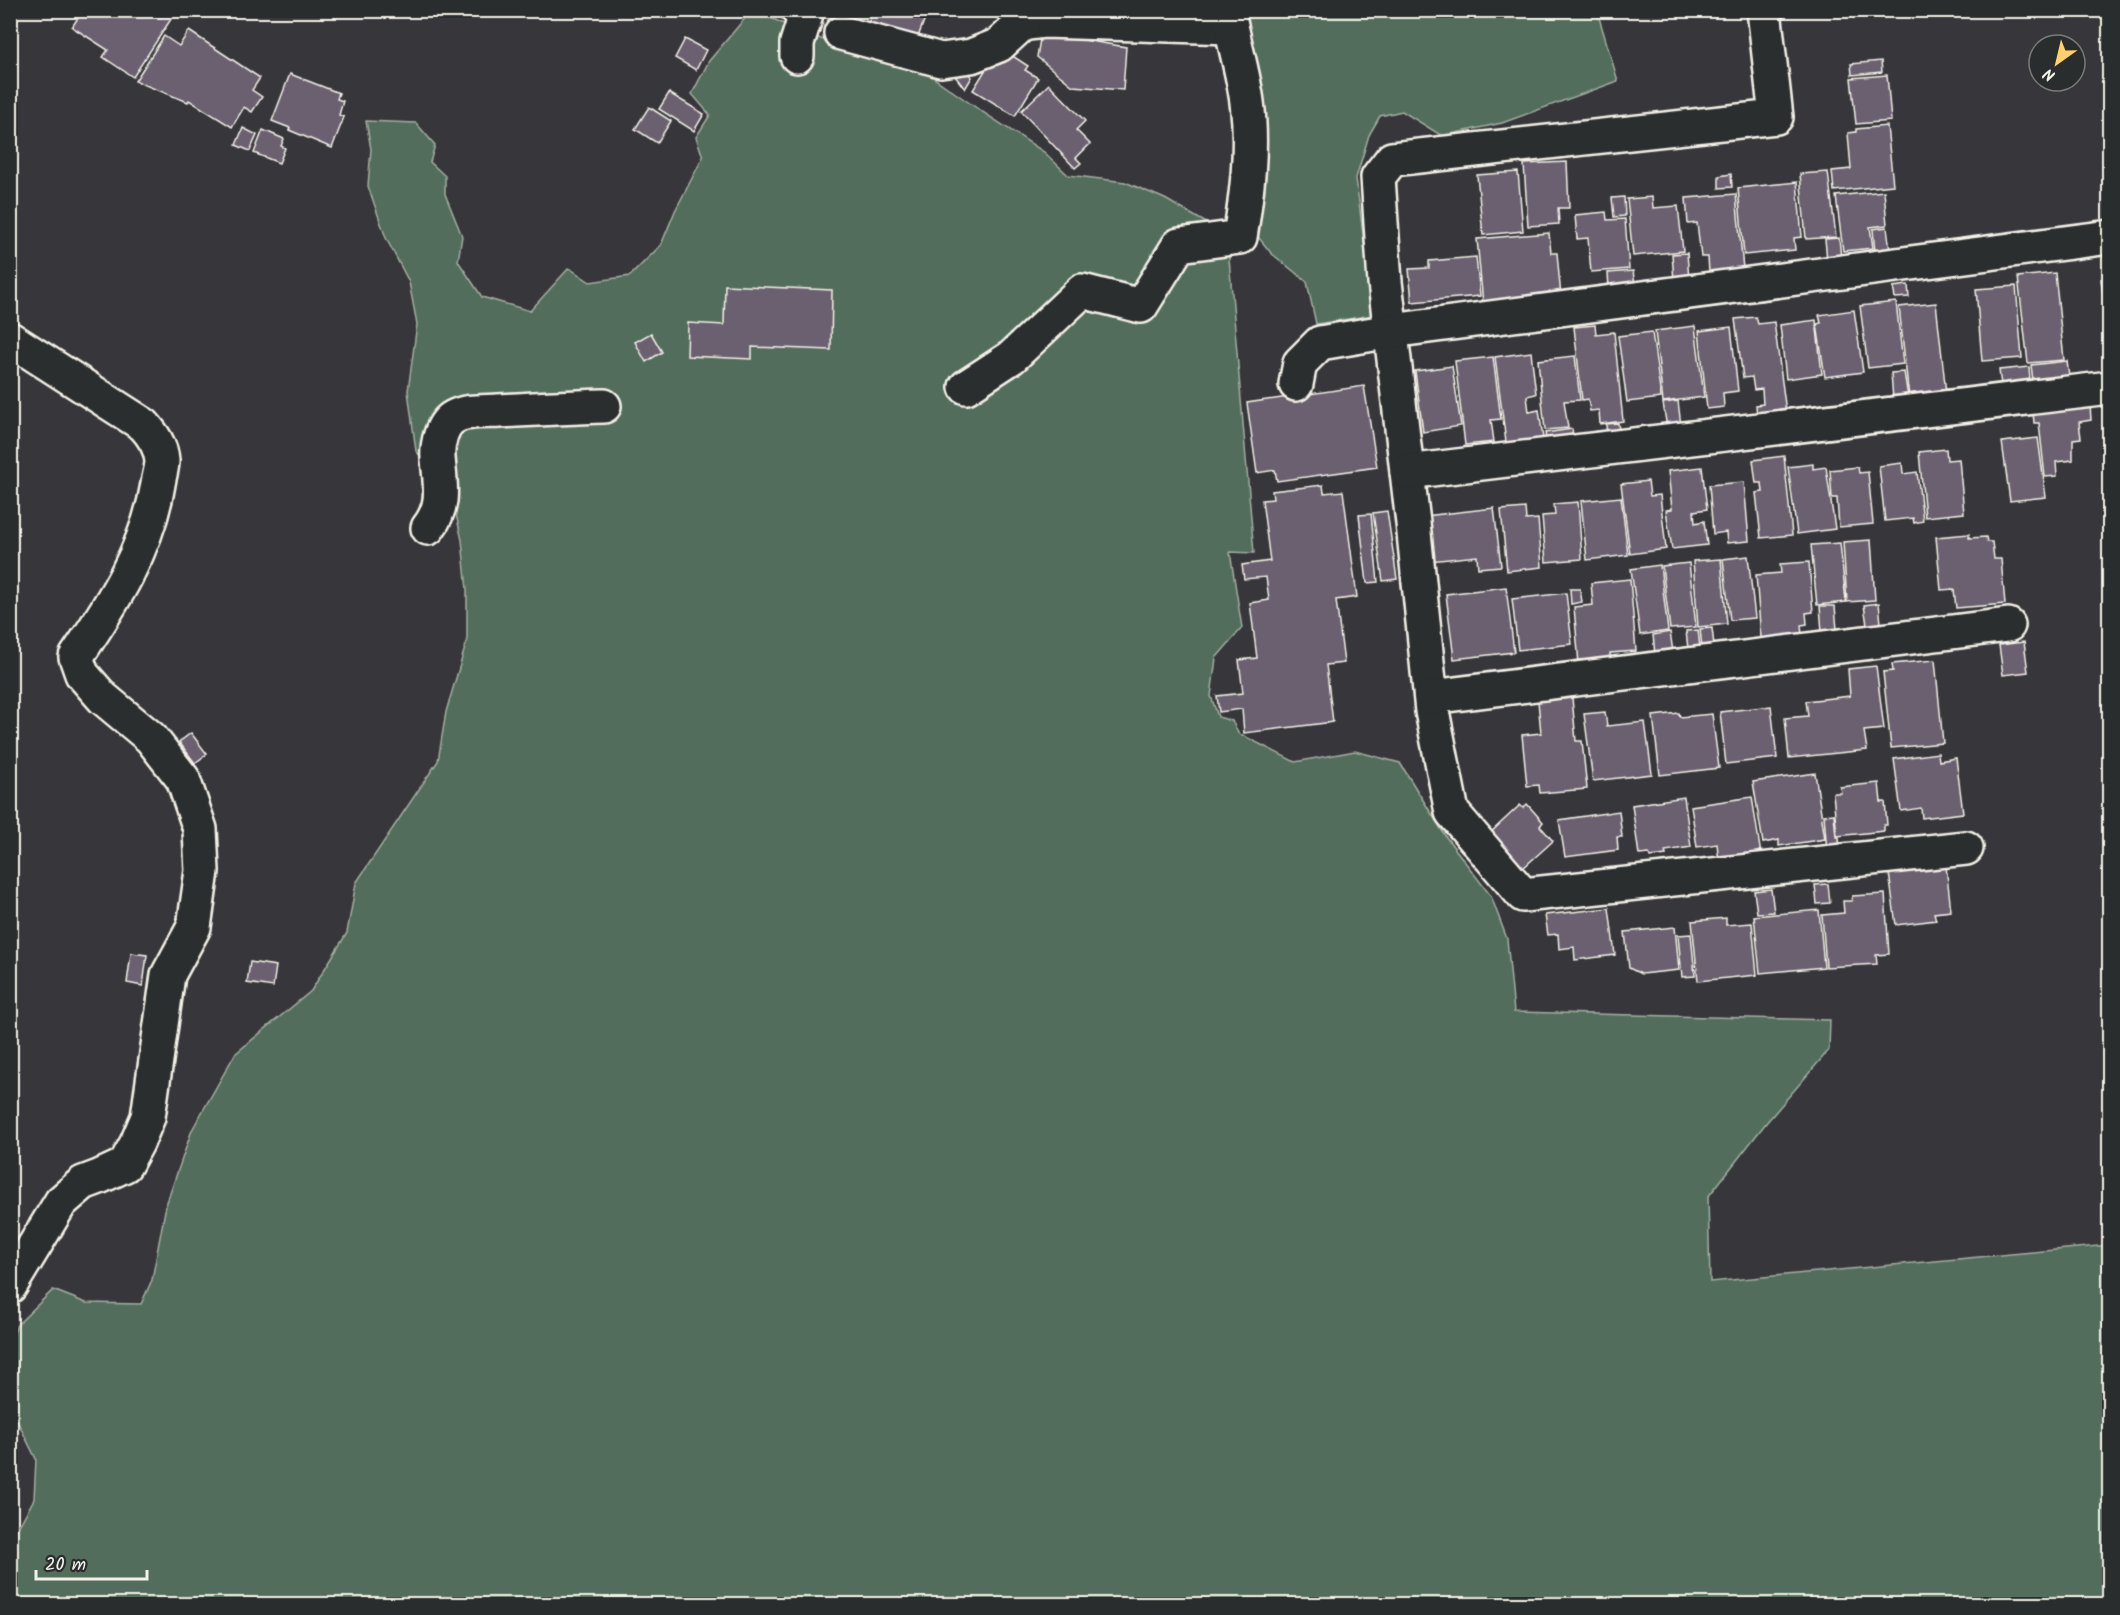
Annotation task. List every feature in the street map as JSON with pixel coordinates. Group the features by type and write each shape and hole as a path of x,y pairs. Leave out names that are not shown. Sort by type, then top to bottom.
{"street":[{"path":"797,56 797,42 805,18 798,10"},
{"path":"1764,10 1776,117 1392,159 1378,177 1390,331 1431,697 1452,813 1523,895 1966,848"},
{"path":"841,33 941,60 971,56 999,45 1019,17 1045,21 1229,19 1247,102 1249,155 1240,237 1179,244 1141,306 1082,291 1012,357 966,387"},
{"path":"1296,384 1300,363 1320,344 1390,331 2109,237"},
{"path":"10,339 144,425 156,438 162,461 155,503 141,548 119,589 76,657 82,674 103,699 151,738 183,779 201,829 202,871 194,927 168,975 148,1117 137,1143 125,1165 83,1183 61,1202 10,1286"},
{"path":"1407,472 2109,388"},
{"path":"428,528 437,516 440,503 438,452 440,439 445,425 453,417 466,413 492,411 604,406"},
{"path":"1431,697 2008,626"}],"green space":[{"path":"751,11 757,11 794,29 856,52 921,69 1044,152 1068,175 1125,182 1165,199 1227,235 1254,553 1230,552 1242,628 1216,658 1211,696 1218,717 1232,721 1238,733 1295,762 1355,751 1400,763 1446,837 1491,896 1507,939 1514,1012 1830,1020 1829,1050 1766,1123 1708,1197 1710,1282 2109,1245 2109,1604 11,1604 11,1536 15,1533 34,1499 36,1459 11,1408 11,1340 17,1325 53,1290 86,1303 141,1304 152,1280 166,1205 192,1130 235,1054 311,991 347,933 356,883 438,761 446,712 467,641 467,590 462,540 451,493 416,451 408,391 417,324 409,282 386,238 368,186 371,149 366,121 416,123 435,145 430,162 445,176 445,194 462,236 458,261 482,297 530,311 569,268 590,282 630,276 661,245 675,211 703,157 696,137 710,115 692,94 709,61"},
{"path":"1242,11 1597,11 1618,81 1502,123 1442,136 1402,111 1380,116 1369,135 1356,178 1373,315 1316,324 1307,282 1271,253 1255,233"}],"building":[{"path":"83,10 177,10 133,77 103,57 108,50 72,27"},
{"path":"873,10 928,10 918,37 906,33 902,42 866,29"},
{"path":"189,31 260,78 252,90 262,97 252,112 244,107 232,127 189,100 188,102 135,81 164,36 179,46"},
{"path":"1041,33 1126,47 1123,90 1073,86 1037,57"},
{"path":"685,39 706,50 696,70 675,58"},
{"path":"1005,51 1028,66 1025,70 1038,78 1015,116 973,90 994,56"},
{"path":"1881,61 1882,72 1852,75 1851,64"},
{"path":"961,64 972,77 965,89 952,72"},
{"path":"290,74 339,93 337,99 343,101 339,115 344,117 332,148 272,121"},
{"path":"1887,75 1891,121 1856,124 1851,78"},
{"path":"1049,84 1085,121 1076,130 1090,144 1076,158 1081,163 1075,168 1021,111"},
{"path":"669,93 704,114 694,131 659,109"},
{"path":"649,107 671,121 657,143 635,129"},
{"path":"1887,126 1893,185 1834,191 1832,171 1851,169 1848,133 1856,132 1856,129"},
{"path":"243,128 257,135 250,151 236,145"},
{"path":"263,130 284,139 281,146 285,148 279,163 254,153"},
{"path":"1567,162 1569,208 1558,208 1559,224 1528,226 1524,164"},
{"path":"1518,172 1523,231 1483,235 1477,175"},
{"path":"1828,172 1836,237 1806,239 1800,174"},
{"path":"1731,174 1732,187 1719,188 1719,176"},
{"path":"1797,182 1802,237 1794,238 1795,250 1744,255 1738,188"},
{"path":"1884,191 1887,225 1870,227 1873,248 1843,251 1836,196"},
{"path":"1736,194 1743,269 1709,272 1708,257 1701,257 1697,223 1688,224 1686,198"},
{"path":"1624,197 1625,216 1614,217 1612,198"},
{"path":"1652,197 1653,208 1678,206 1683,251 1633,256 1627,199"},
{"path":"1606,212 1607,220 1625,219 1629,269 1591,272 1588,238 1577,239 1575,215"},
{"path":"1887,227 1890,251 1875,253 1873,229"},
{"path":"1549,233 1551,253 1557,253 1561,297 1483,304 1477,239"},
{"path":"1839,238 1841,258 1827,260 1825,239"},
{"path":"1687,253 1689,280 1674,281 1672,254"},
{"path":"1476,257 1480,296 1412,302 1409,269 1429,268 1429,261"},
{"path":"1633,271 1635,285 1609,288 1608,273"},
{"path":"2055,273 2064,360 2028,363 2018,277"},
{"path":"2110,278 2110,333 2108,333 2101,279"},
{"path":"725,285 832,290 831,350 752,347 752,359 687,356 688,323 724,325"},
{"path":"1908,285 1909,297 1895,298 1893,287"},
{"path":"2016,286 2022,358 1982,361 1976,289"},
{"path":"1896,302 1903,364 1868,368 1860,306"},
{"path":"1936,303 1946,393 1909,397 1899,307"},
{"path":"1854,310 1863,372 1825,377 1817,324 1821,323 1819,315"},
{"path":"1756,317 1758,324 1774,322 1786,412 1757,417 1756,405 1763,404 1762,389 1754,390 1752,377 1743,378 1735,319"},
{"path":"1816,320 1822,374 1786,379 1780,325"},
{"path":"1595,325 1596,334 1614,332 1623,421 1600,424 1599,410 1590,411 1588,399 1582,400 1574,327"},
{"path":"1695,326 1704,397 1663,402 1655,331"},
{"path":"1731,327 1738,391 1723,393 1724,407 1707,409 1699,331"},
{"path":"1652,332 1661,398 1627,402 1618,336"},
{"path":"651,333 662,352 646,362 635,342"},
{"path":"1531,352 1536,394 1527,396 1529,412 1539,410 1544,446 1507,450 1495,357"},
{"path":"1575,356 1580,400 1564,401 1568,428 1545,430 1538,360"},
{"path":"1493,357 1501,419 1491,420 1494,442 1465,445 1455,361"},
{"path":"2067,361 2069,377 2033,381 2031,365"},
{"path":"1452,366 1461,426 1423,432 1415,371"},
{"path":"2029,367 2030,381 2001,385 1999,370"},
{"path":"1904,372 1908,397 1893,399 1891,373"},
{"path":"1364,386 1377,467 1277,481 1275,470 1257,473 1247,403"},
{"path":"1678,401 1681,426 1667,428 1663,403"},
{"path":"2090,405 2091,420 2079,422 2081,438 2073,439 2073,460 2056,462 2057,476 2045,477 2039,423 2034,423 2033,412"},
{"path":"1618,423 1620,437 1607,438 1606,424"},
{"path":"1572,429 1574,441 1547,444 1545,433"},
{"path":"2038,438 2046,497 2010,501 2002,442"},
{"path":"1946,449 1947,460 1959,459 1964,513 1925,517 1919,452"},
{"path":"1784,456 1792,535 1761,538 1756,493 1763,492 1762,483 1756,483 1753,460"},
{"path":"1902,463 1903,474 1917,472 1923,521 1914,523 1913,518 1885,521 1879,466"},
{"path":"1813,464 1813,469 1826,467 1835,529 1797,534 1788,467"},
{"path":"1702,467 1707,509 1694,511 1695,523 1704,521 1707,545 1672,549 1666,510 1672,509 1668,471"},
{"path":"1858,467 1859,473 1868,472 1873,524 1839,527 1837,498 1832,498 1830,470"},
{"path":"1648,481 1650,496 1660,495 1666,549 1630,554 1621,484"},
{"path":"1744,482 1749,541 1727,543 1726,532 1713,534 1709,485"},
{"path":"1323,485 1324,493 1343,491 1357,597 1336,600 1344,663 1326,665 1333,722 1244,733 1242,709 1219,712 1217,696 1243,693 1239,660 1257,658 1250,603 1269,600 1266,577 1244,579 1242,565 1270,561 1262,500 1273,499 1272,491"},
{"path":"1621,497 1628,555 1587,560 1581,501"},
{"path":"1578,502 1582,559 1546,562 1542,516 1555,515 1554,504"},
{"path":"1494,508 1501,566 1478,568 1477,556 1430,561 1425,516"},
{"path":"1525,508 1526,520 1538,519 1542,567 1507,571 1501,510"},
{"path":"1387,511 1397,579 1383,581 1373,513"},
{"path":"1371,514 1378,582 1367,583 1359,515"},
{"path":"1969,534 1969,538 1986,537 1987,542 1992,542 1994,559 2001,559 2005,604 1956,608 1954,589 1941,590 1936,537"},
{"path":"1871,540 1875,600 1847,602 1843,542"},
{"path":"1840,543 1846,602 1817,605 1811,545"},
{"path":"1748,556 1755,618 1730,620 1723,559"},
{"path":"1721,559 1727,624 1698,627 1693,561"},
{"path":"1809,562 1813,612 1806,613 1807,624 1801,625 1802,635 1761,638 1756,575 1781,573 1780,564"},
{"path":"1689,563 1696,627 1670,629 1662,566"},
{"path":"1660,565 1668,631 1640,635 1631,569"},
{"path":"1630,579 1636,651 1610,653 1611,662 1579,664 1574,607 1593,605 1591,583"},
{"path":"1506,587 1514,652 1454,659 1446,594"},
{"path":"1570,589 1580,589 1582,602 1571,604"},
{"path":"1566,593 1572,644 1518,650 1512,599"},
{"path":"1879,603 1881,624 1867,625 1864,605"},
{"path":"1820,606 1835,606 1837,630 1822,632"},
{"path":"1712,628 1714,646 1702,648 1700,629"},
{"path":"1698,630 1700,648 1688,649 1686,631"},
{"path":"1670,632 1673,652 1655,654 1653,635"},
{"path":"2024,642 2028,672 2003,675 1999,645"},
{"path":"1935,660 1943,743 1891,748 1883,672 1893,671 1892,664"},
{"path":"1876,666 1884,729 1864,731 1867,750 1789,758 1785,718 1808,716 1806,701 1850,696 1848,669"},
{"path":"1572,698 1576,741 1582,741 1587,789 1540,793 1539,785 1527,786 1522,735 1541,733 1538,701"},
{"path":"1771,706 1777,758 1726,764 1720,712"},
{"path":"1605,712 1607,726 1645,722 1652,774 1593,781 1584,714"},
{"path":"1679,713 1680,717 1712,714 1719,768 1660,775 1653,716"},
{"path":"191,733 207,754 195,763 179,742"},
{"path":"1938,753 1939,761 1956,758 1963,813 1922,818 1921,808 1901,811 1894,759"},
{"path":"1815,773 1825,839 1779,846 1779,840 1763,843 1753,782"},
{"path":"1879,783 1881,802 1885,802 1887,825 1884,825 1884,831 1837,836 1833,793 1841,793 1840,787"},
{"path":"1684,797 1691,847 1665,851 1666,855 1650,857 1649,854 1639,855 1632,805"},
{"path":"1752,797 1761,855 1719,861 1717,844 1697,847 1691,806"},
{"path":"1527,804 1543,822 1540,826 1553,841 1522,869 1489,834 1520,805 1523,808"},
{"path":"1619,811 1622,837 1617,837 1618,850 1565,857 1559,820"},
{"path":"1834,814 1840,852 1827,852 1824,815"},
{"path":"1946,866 1951,911 1934,913 1936,920 1896,925 1889,873"},
{"path":"1828,884 1830,903 1817,904 1815,885"},
{"path":"1771,889 1774,912 1757,913 1754,891"},
{"path":"1885,894 1889,954 1876,955 1877,964 1826,967 1822,915 1844,913 1843,901 1852,901 1852,896"},
{"path":"1609,908 1615,955 1575,960 1574,947 1559,949 1558,934 1548,935 1545,915"},
{"path":"1819,910 1824,967 1760,973 1754,916"},
{"path":"1726,918 1726,925 1752,923 1757,975 1698,981 1692,921"},
{"path":"1675,927 1679,970 1641,974 1629,968 1625,932"},
{"path":"1691,934 1695,976 1682,977 1678,935"},
{"path":"131,953 147,955 143,986 127,983"},
{"path":"250,962 276,966 273,987 247,983"}]}
